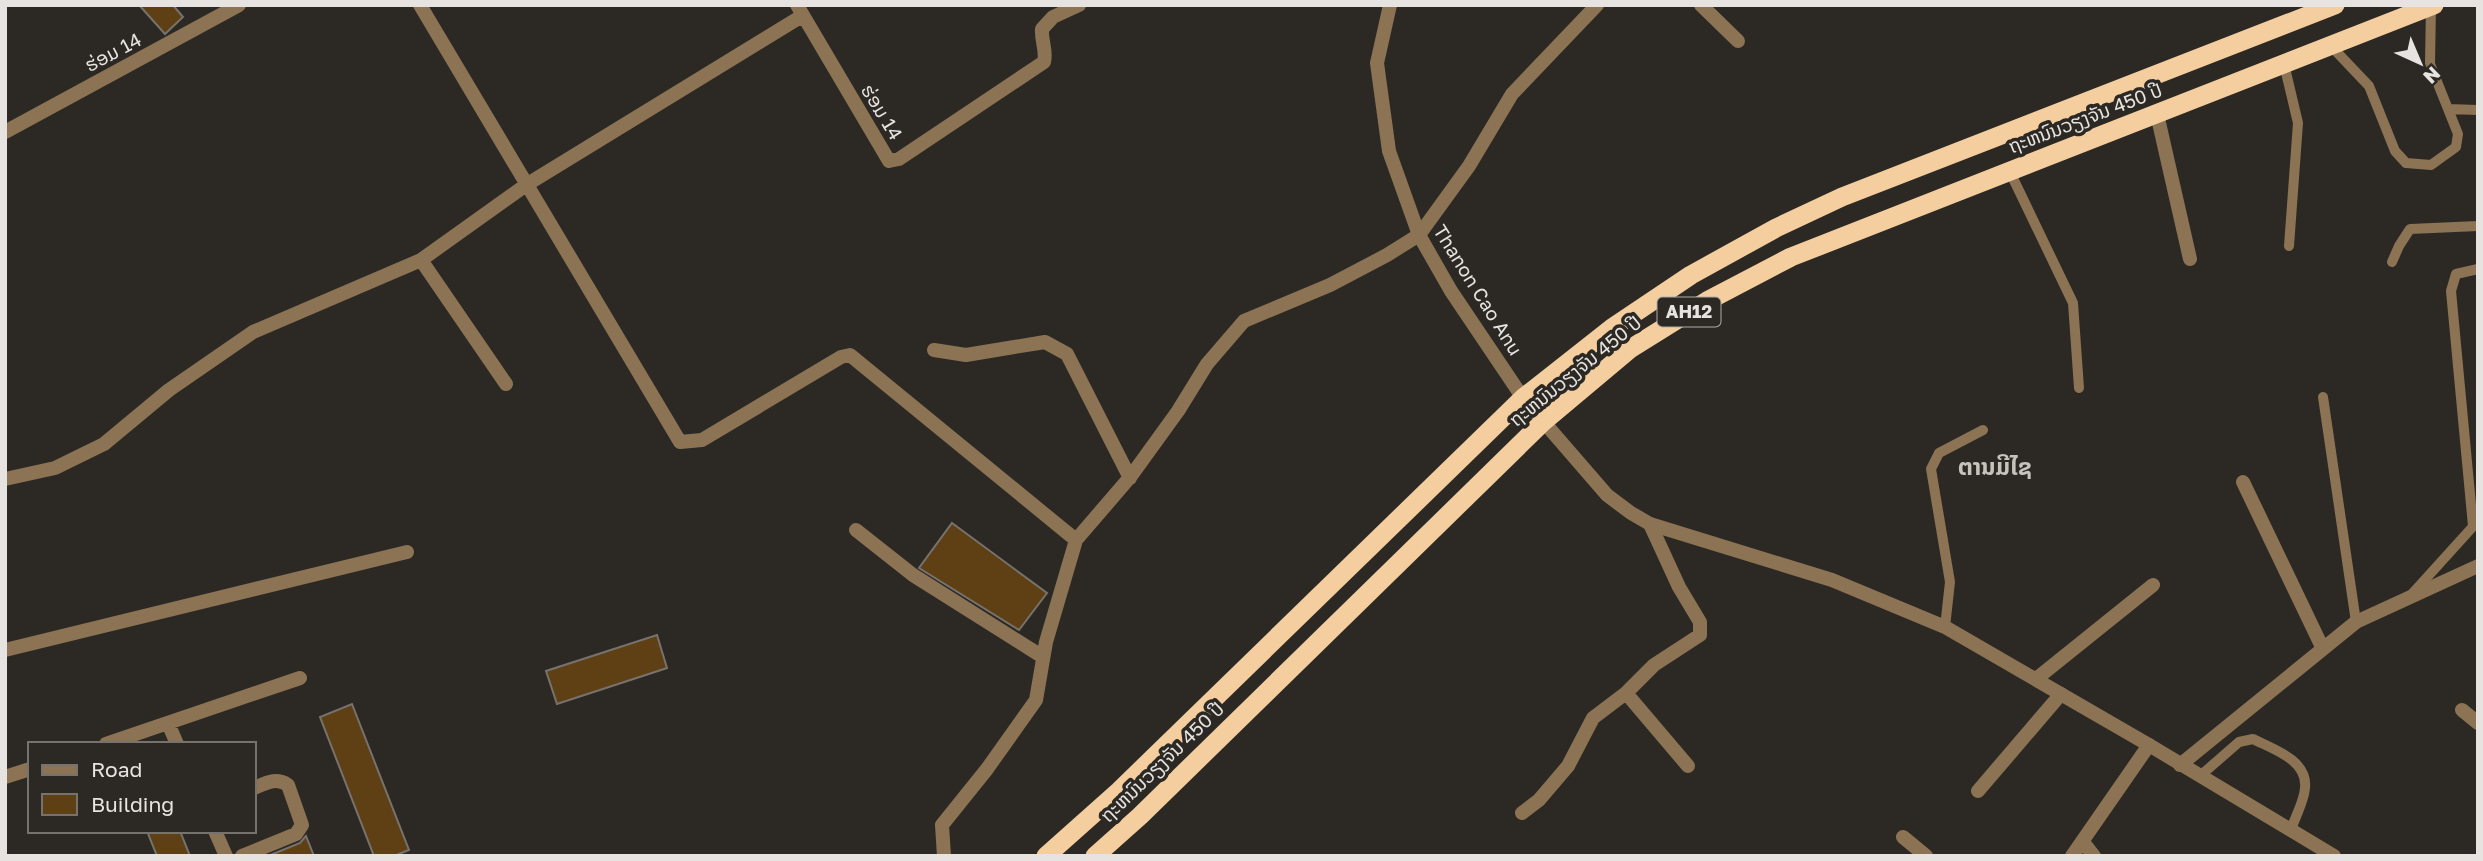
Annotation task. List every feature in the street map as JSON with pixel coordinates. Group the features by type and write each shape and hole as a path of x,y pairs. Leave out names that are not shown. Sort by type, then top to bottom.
{"highway":[{"name":"ຖະຫນົນວຽງຈັນ 450 ປີ","path":"1046,856 1119,792 1523,398 1612,328 1691,275 1776,228 1842,197 2335,5"},
{"name":"ຖະຫນົນວຽງຈັນ 450 ປີ","path":"1095,856 1150,807 1543,422 1630,349 1707,301 1791,257 2432,6"}],"street":[{"name":"ຮ່ອມ 14","path":"5,132 239,5"},
{"path":"420,5 680,442 702,440 841,357 850,355 1076,540"},
{"name":"ຮ່ອມ 14","path":"799,10 889,161 899,159 1044,62 1046,53 1041,43 1042,29 1053,17 1079,5"},
{"name":"Thanon Cao Anu","path":"1390,5 1377,63 1389,151 1419,235 1451,291 1523,398 1607,495 1650,524 1832,580 1945,627 2334,856"},
{"path":"944,856 942,825 987,769 1036,700 1043,657 1076,540 1130,478 1208,364 1244,321 1330,285 1419,235 1469,166 1512,94 1597,5"},
{"path":"1701,5 1738,41"},
{"path":"5,479 55,468 104,444 169,390 253,332 421,260 526,185 799,10"},
{"path":"2157,114 2190,259"},
{"path":"421,260 506,383"},
{"path":"934,350 966,355 1045,342 1067,354 1130,478"},
{"path":"2243,482 2323,649"},
{"path":"1522,813 1539,800 1568,766 1593,718 1626,693 1654,666 1700,635 1700,622 1679,587 1650,524"},
{"path":"856,530 913,575 1043,657"},
{"path":"5,650 407,552"},
{"path":"2180,765 2356,622 2478,566"},
{"path":"2036,680 2153,584"},
{"path":"112,742 300,678"},
{"path":"1626,693 1689,766"},
{"path":"1978,791 2061,694"},
{"path":"2462,710 2478,723"},
{"path":"168,723 176,742"},
{"path":"2072,856 2149,745"},
{"path":"5,777 28,770"},
{"path":"242,856 296,834 302,825 288,785 281,780 256,787"},
{"path":"216,833 226,856"},
{"path":"1903,836 1926,856"},
{"path":"2083,842 2094,856"}],"lane":[{"path":"2331,46 2369,86 2395,151 2406,163 2431,165 2456,147 2459,134 2430,64 2432,6"},
{"path":"2284,64 2298,123 2289,246"},
{"path":"2448,109 2478,110"},
{"path":"2010,172 2073,303 2078,388"},
{"path":"2392,262 2410,229 2478,226"},
{"path":"2409,597 2476,523 2451,291 2456,274 2478,269"},
{"path":"2323,397 2356,622"},
{"path":"1945,627 1950,582 1931,469 1939,453 1983,430"},
{"path":"2200,776 2239,742 2253,739 2290,757 2303,774 2305,788 2291,830"}],"building":[{"path":"139,5 173,5 183,17 165,34"},
{"path":"952,523 1047,593 1019,630 919,568"},
{"path":"657,635 667,668 557,704 546,671"},
{"path":"352,704 409,850 394,856 374,856 320,717"},
{"path":"148,833 181,833 190,856 157,856"},
{"path":"306,836 314,856 268,856 300,843"}],"district":[{"name":"ຕານມີໄຊ","path":"1995,467"}]}
